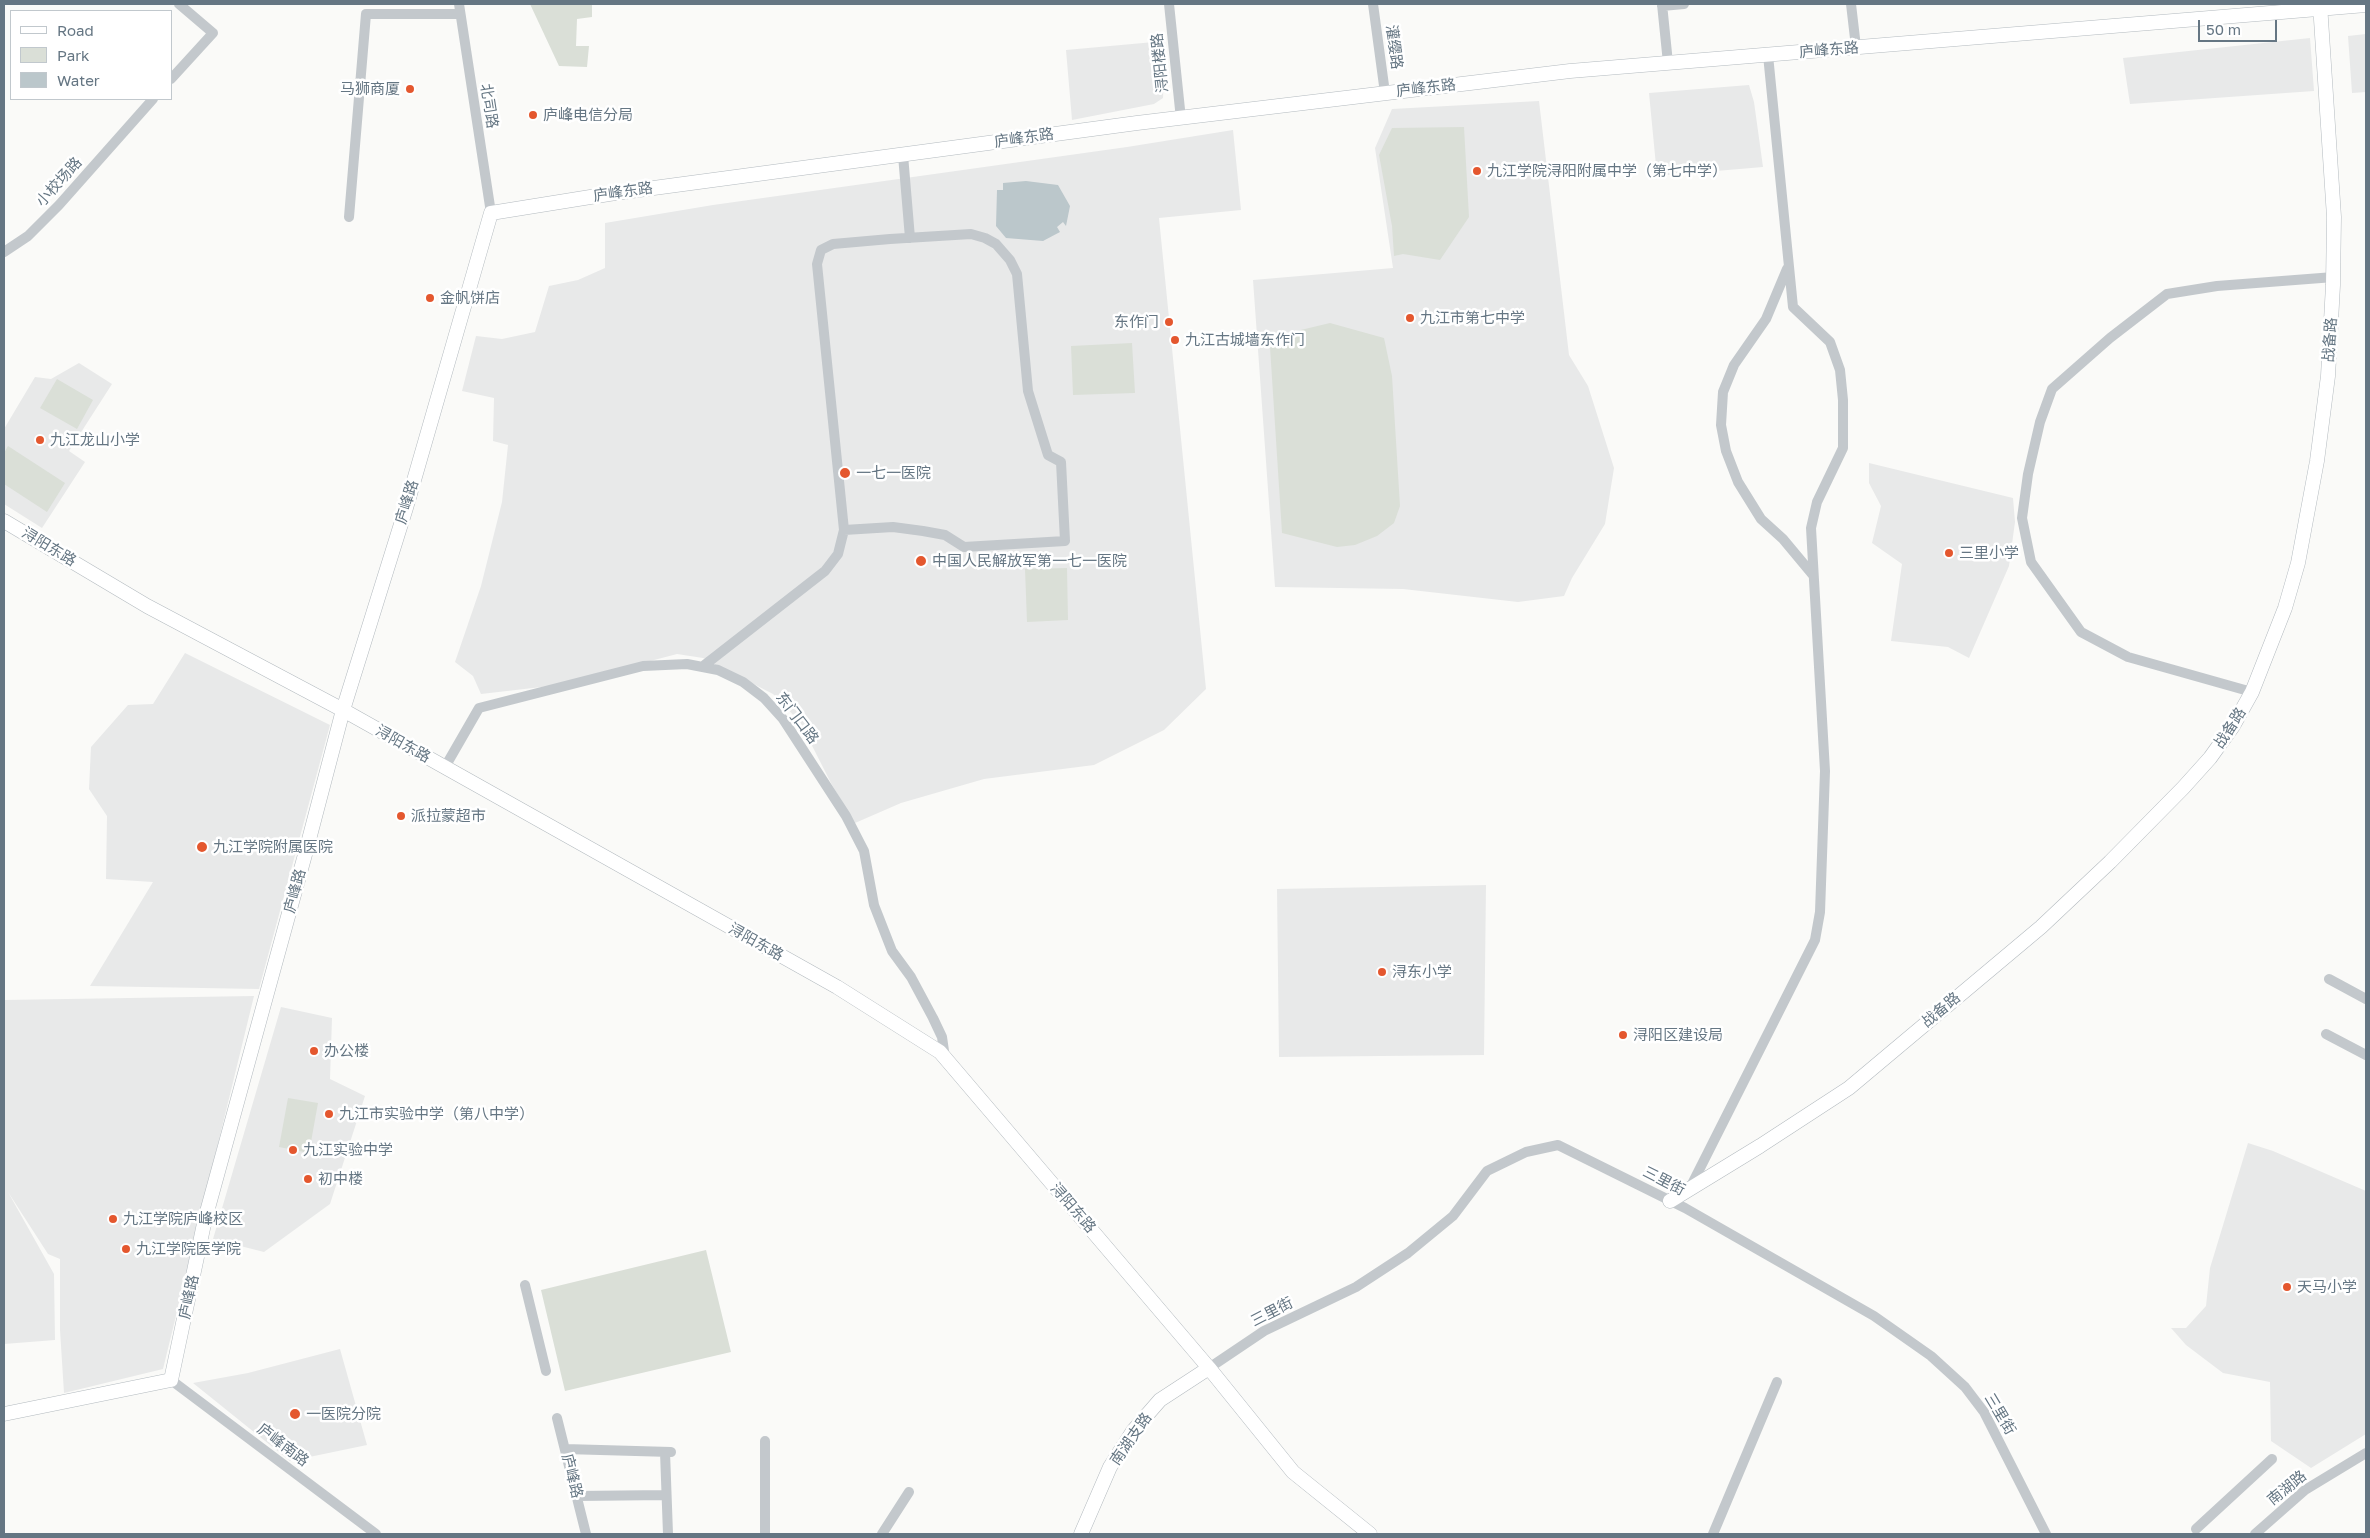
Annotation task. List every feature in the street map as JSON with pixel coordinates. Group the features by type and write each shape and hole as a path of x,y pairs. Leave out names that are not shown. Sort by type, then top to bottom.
{"main road":[{"name":"庐峰东路","path":"491,213 609,194 903,154 1570,71 2321,6 2366,5"},
{"name":"战备路","path":"1670,1201 1760,1146 1848,1088 2041,927 2156,817 2199,770 2233,726 2252,692 2285,608 2306,520 2317,461 2328,376 2334,277 2334,217 2321,6"},
{"name":"庐峰路","path":"171,1380 205,1219 343,710 406,508 491,213"},
{"name":"浔阳东路","path":"4,521 147,606 343,710 837,987 940,1052 1209,1368 1293,1472 1370,1534"},
{"name":"南湖支路","path":"1081,1534 1110,1467 1133,1431 1160,1400 1209,1368"},
{"path":"4,1414 171,1380"}],"street":[{"path":"172,78 213,32 179,4"},
{"name":"浔阳楼路","path":"1169,4 1182,119"},
{"name":"灌缨路","path":"1373,4 1385,94"},
{"path":"1668,63 1662,5 1684,4"},
{"path":"1851,4 1856,47"},
{"path":"349,217 366,14 459,9"},
{"name":"北司路","path":"459,9 491,213"},
{"path":"1689,1189 1815,940 1820,912 1825,771 1810,528 1817,502 1843,448 1843,400 1840,370 1830,342 1792,307 1768,55"},
{"name":"小校场路","path":"4,252 28,236 59,205 152,100"},
{"path":"903,154 910,238"},
{"path":"702,667 825,570 838,554 844,530 817,264 822,250 833,244 910,238 970,234 985,238 996,244 1010,260 1017,274 1028,391 1048,455 1061,462 1065,541 964,547 945,535 916,530 893,527 844,530"},
{"path":"1788,268 1766,319 1734,365 1723,392 1721,425 1726,451 1738,482 1761,519 1783,539 1813,575"},
{"path":"2252,692 2128,657 2081,632 2031,562 2022,518 2028,474 2040,422 2052,389 2110,338 2167,294 2218,286 2334,277"},
{"name":"东门口路","path":"445,767 479,708 643,666 687,664 718,670 743,682 764,698 783,720 846,816 864,851 874,905 892,951 911,977 933,1018 942,1037 945,1058"},
{"path":"2329,979 2366,999"},
{"path":"2326,1034 2366,1054"},
{"name":"三里街","path":"1209,1368 1264,1331 1356,1287 1408,1253 1453,1216 1487,1171 1526,1152 1558,1144 1670,1201 1874,1316 1931,1356 1965,1387 1984,1412 2046,1534"},
{"path":"525,1285 546,1371"},
{"name":"庐峰南路","path":"171,1380 376,1534"},
{"path":"1712,1534 1777,1382"},
{"name":"庐峰路","path":"557,1418 586,1534"},
{"path":"765,1441 765,1534"},
{"path":"565,1449 668,1452 666,1495 668,1534"},
{"name":"南湖路","path":"2255,1534 2305,1490 2366,1453"},
{"path":"2196,1529 2272,1458"},
{"path":"882,1534 909,1492"},
{"path":"577,1496 666,1495"}],"shaded area":[{"path":"2366,34 2366,92 2352,93 2348,36"},
{"path":"2310,38 2314,91 2130,104 2123,58"},
{"path":"1165,41 1163,98 1154,104 1072,120 1066,50"},
{"path":"1749,85 1754,102 1763,167 1657,176 1649,93"},
{"name":"九江市第七中学","path":"1539,101 1569,355 1588,386 1614,468 1605,524 1572,578 1564,596 1518,602 1403,589 1275,587 1253,280 1393,268 1375,148 1392,109"},
{"name":"一七一医院","path":"1233,130 1241,210 1159,218 1206,689 1164,730 1094,765 984,779 901,803 855,823 832,785 800,722 773,694 703,658 677,654 559,685 481,694 473,676 455,662 481,586 502,502 508,445 493,441 494,398 462,391 476,336 502,339 535,332 549,286 578,280 605,268 605,223 713,205 1127,147"},
{"name":"九江龙山小学","path":"79,363 112,384 69,451 85,462 42,528 4,504 4,429 35,377 51,379"},
{"name":"三里小学","path":"1869,463 2013,498 2015,522 2009,566 1969,658 1948,647 1891,641 1902,564 1872,543 1881,506 1869,483"},
{"name":"九江学院附属医院","path":"185,653 330,725 259,989 90,986 153,882 106,879 107,816 89,789 91,747 128,705 153,704"},
{"name":"浔东小学","path":"1486,885 1484,1055 1279,1057 1277,889"},
{"name":"九江学院庐峰校区","path":"254,996 163,1369 64,1393 60,1330 60,1259 48,1254 8,1192 54,1274 55,1340 4,1344 4,1000"},
{"name":"九江实验中学","path":"281,1007 332,1018 330,1079 365,1096 330,1204 264,1252 213,1239"},
{"name":"天马小学","path":"2248,1143 2273,1151 2366,1191 2366,1434 2311,1468 2271,1441 2270,1382 2223,1373 2186,1345 2171,1328 2186,1328 2206,1306 2210,1268"},
{"name":"一医院分院","path":"340,1349 367,1445 290,1461 193,1383 248,1373"}],"green space":[{"path":"530,4 592,4 592,17 577,19 576,46 589,46 587,67 559,66"},
{"path":"1464,127 1469,217 1440,260 1403,254 1394,256 1392,226 1379,155 1392,128"},
{"path":"1330,323 1384,338 1392,376 1400,506 1394,523 1377,536 1355,545 1337,547 1282,533 1270,347 1284,334"},
{"path":"1132,343 1135,393 1073,395 1071,346"},
{"path":"57,379 93,400 77,429 40,408"},
{"path":"8,446 65,483 47,512 4,484 4,453"},
{"path":"1067,568 1068,620 1027,622 1025,569"},
{"path":"288,1098 318,1103 309,1153 279,1147"},
{"path":"706,1250 731,1352 565,1391 541,1290"}],"water":[{"path":"1026,181 1058,185 1070,206 1066,226 1063,222 1057,227 1060,232 1043,241 1006,238 996,226 997,190 1003,190 1003,183"}],"place":[{"name":"马狮商厦","path":"410,89"},
{"name":"庐峰电信分局","path":"533,115"},
{"name":"九江学院浔阳附属中学（第七中学）","path":"1477,171"},
{"name":"金帆饼店","path":"430,298"},
{"name":"九江市第七中学","path":"1410,318"},
{"name":"东作门","path":"1169,322"},
{"name":"九江古城墙东作门","path":"1175,340"},
{"name":"九江龙山小学","path":"40,440"},
{"name":"一七一医院","path":"845,473"},
{"name":"三里小学","path":"1949,553"},
{"name":"中国人民解放军第一七一医院","path":"921,561"},
{"name":"派拉蒙超市","path":"401,816"},
{"name":"九江学院附属医院","path":"202,847"},
{"name":"浔东小学","path":"1382,972"},
{"name":"浔阳区建设局","path":"1623,1035"},
{"name":"办公楼","path":"314,1051"},
{"name":"九江市实验中学（第八中学）","path":"329,1114"},
{"name":"九江实验中学","path":"293,1150"},
{"name":"初中楼","path":"308,1179"},
{"name":"九江学院庐峰校区","path":"113,1219"},
{"name":"九江学院医学院","path":"126,1249"},
{"name":"天马小学","path":"2287,1287"},
{"name":"一医院分院","path":"295,1414"}]}
